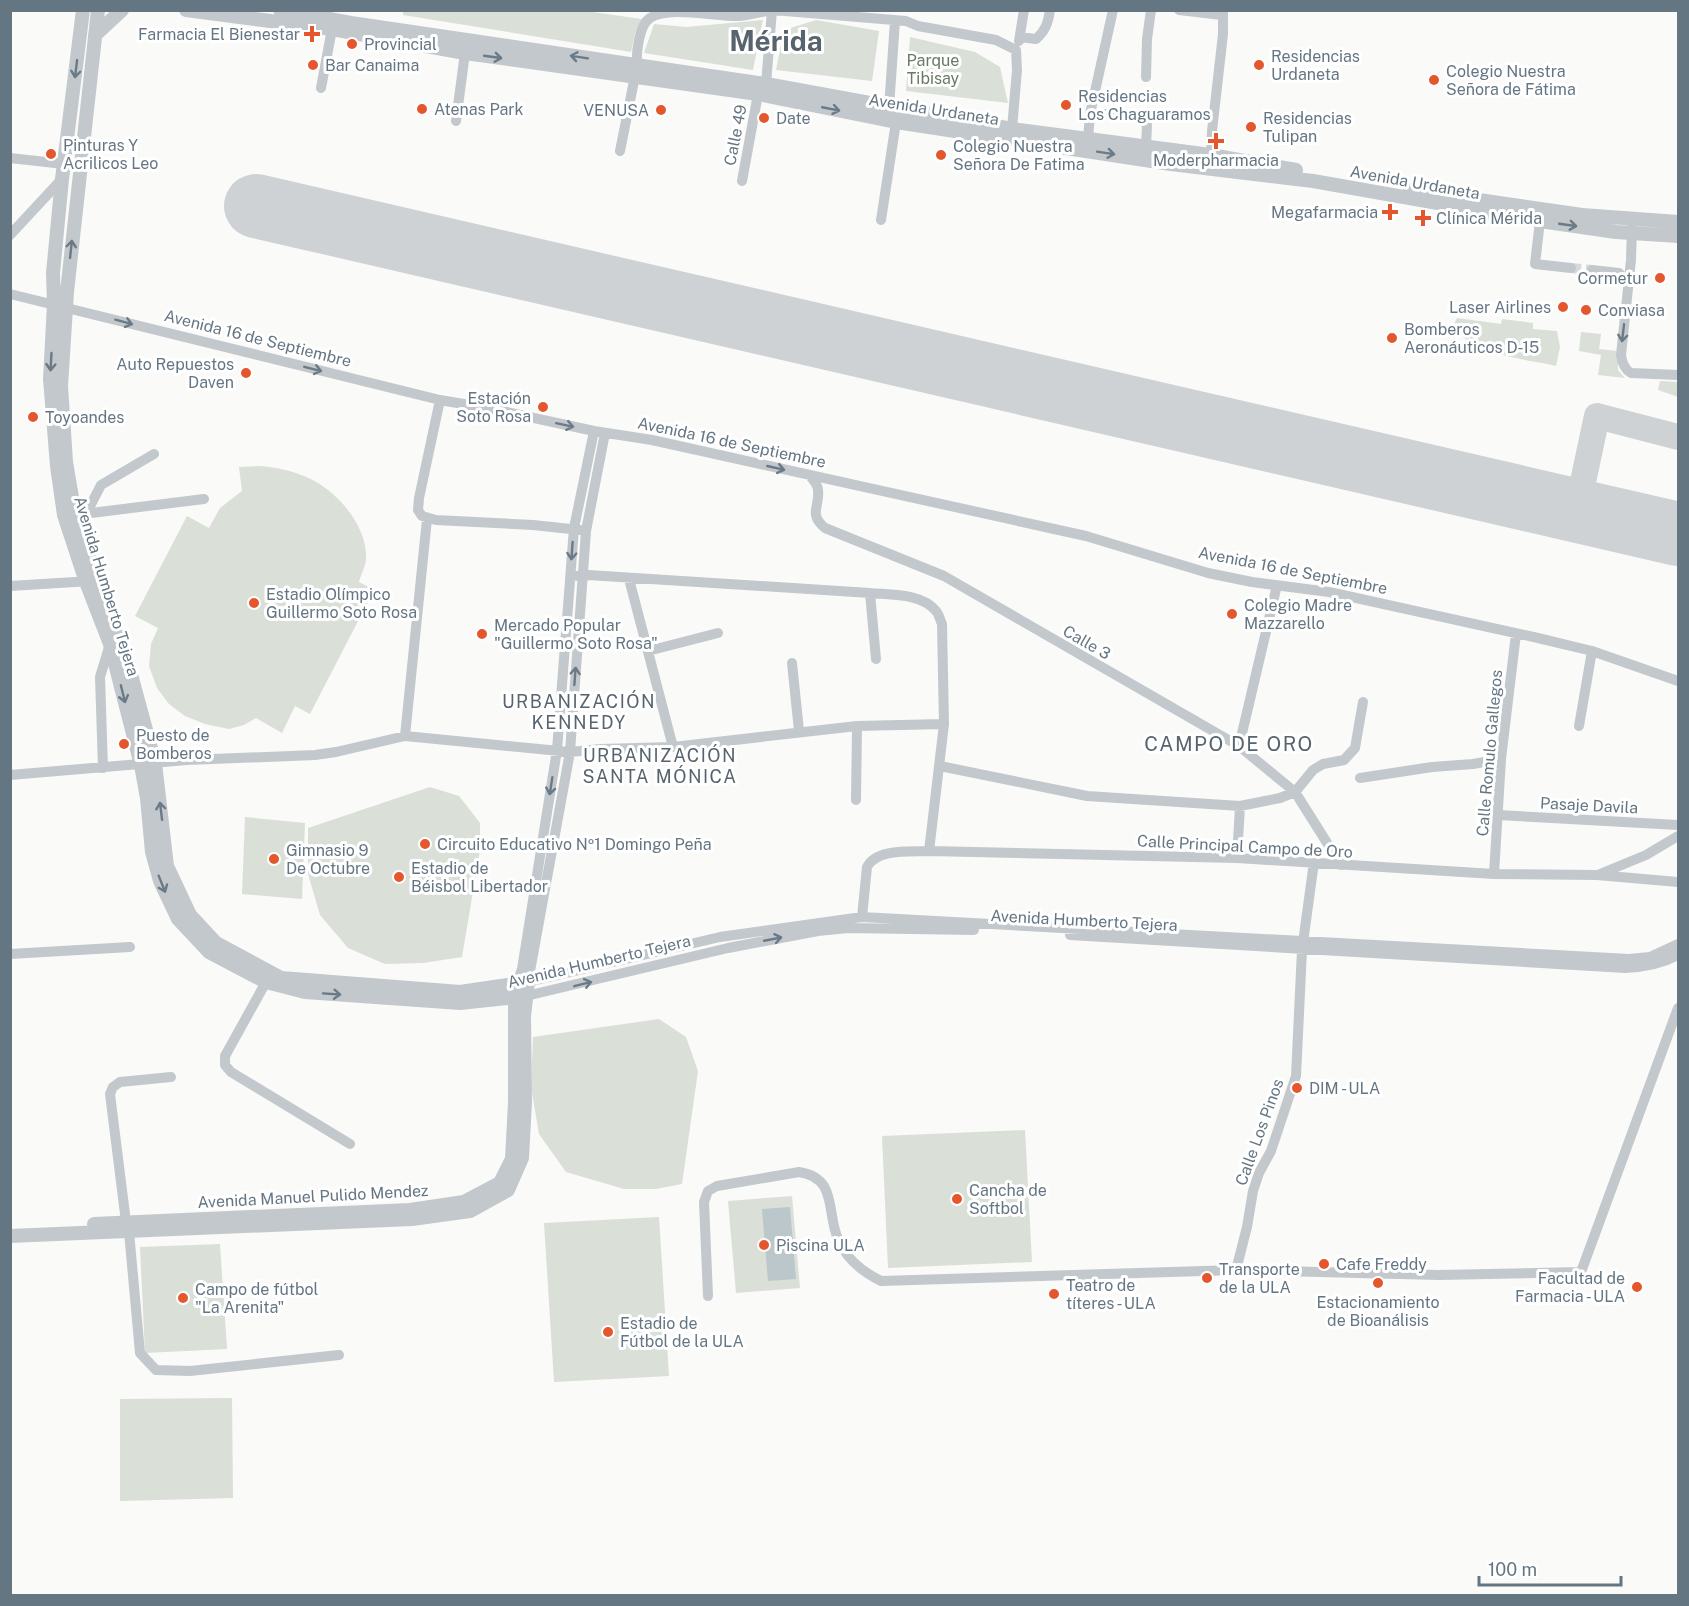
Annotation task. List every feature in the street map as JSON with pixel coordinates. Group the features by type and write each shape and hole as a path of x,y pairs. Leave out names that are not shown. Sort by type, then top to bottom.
{"street":[{"path":"61,305 69,266 98,10"},
{"path":"95,35 122,10"},
{"name":"Avenida Urdaneta","path":"186,10 332,29 465,53 635,71"},
{"name":"Avenida Urdaneta","path":"280,10 635,71 889,108 1012,129 1211,155 1374,185 1582,215 1678,222"},
{"path":"620,151 635,71 636,52 640,36 652,16 665,13 737,16 772,10 906,21 918,26 996,40 1016,50"},
{"name":"Calle 49","path":"742,181 762,89 772,10"},
{"path":"1012,129 1017,70 1016,50 1024,10"},
{"path":"1020,37 1036,39 1044,32 1050,10"},
{"path":"1088,139 1090,114 1113,10"},
{"path":"1146,77 1147,39 1151,10"},
{"path":"1179,10 1222,13 1224,34 1211,155"},
{"path":"61,305 53,273 82,11"},
{"path":"889,108 895,21"},
{"path":"321,88 332,29"},
{"path":"456,121 465,53"},
{"name":"Avenida Urdaneta","path":"762,89 896,122 1171,164 1313,181 1540,221 1631,233 1678,236"},
{"path":"1090,114 1142,119 1147,125 1146,147"},
{"path":"880,220 896,122"},
{"path":"10,158 64,164"},
{"path":"10,235 62,179"},
{"path":"1633,218 1621,355 1624,366 1631,373 1678,375"},
{"path":"1540,221 1535,264 1571,268"},
{"path":"1592,270 1619,273 1628,284"},
{"name":"Avenida 16 de Septiembre","path":"10,294 61,305 213,346 268,357 440,400 652,440 1086,536 1208,573 1329,592 1592,651 1678,681"},
{"name":"Avenida Humberto Tejera","path":"61,305 61,386 66,462 81,514 92,581 148,764 147,798 152,852 160,881 178,919 209,952 266,982 305,992 448,1002 521,990 818,931 848,928 992,930 1629,959 1650,957 1678,944"},
{"name":"Avenida Humberto Tejera","path":"61,305 50,379 57,465 64,515 129,667 167,866 190,915 216,943 281,978 460,992 521,990 720,937 862,917 1625,968 1644,967 1665,962 1678,955"},
{"path":"440,400 419,498 418,510 427,519 574,528 586,531"},
{"path":"521,990 570,752 576,576 586,531 600,432"},
{"name":"Avenida Manuel Pulido Mendez","path":"10,1229 127,1227 410,1210 464,1202 500,1184 512,1159 522,969 557,750 576,576 574,528 600,432"},
{"path":"81,514 101,485 154,454"},
{"name":"Calle 3","path":"811,477 818,491 815,511 817,519 825,528 944,576 1239,746 1295,792 1341,864"},
{"path":"81,514 204,499"},
{"path":"405,736 427,519"},
{"path":"576,576 870,593 917,599 927,603 937,612 942,624 944,724 929,850"},
{"path":"628,579 673,747"},
{"path":"10,586 92,581"},
{"path":"1239,746 1277,585"},
{"path":"870,593 876,659"},
{"path":"648,651 718,633"},
{"name":"Calle Romulo Gallegos","path":"1494,874 1501,759 1516,634"},
{"path":"103,768 100,677 110,644"},
{"path":"1580,726 1592,651"},
{"path":"792,663 799,731"},
{"path":"940,766 1087,796 1240,806 1280,798 1295,792 1313,770 1323,764 1344,760 1355,748 1363,702"},
{"path":"10,775 186,760 336,752 405,736 570,752 601,748 673,747 857,726 944,724"},
{"path":"856,800 857,726"},
{"path":"1360,778 1501,759"},
{"path":"1237,858 1240,806"},
{"name":"Pasaje Davila","path":"1498,815 1678,825"},
{"path":"1597,875 1646,855 1678,836"},
{"name":"Calle Principal Campo de Oro","path":"862,917 867,867 870,860 879,855 929,850 1314,861 1494,874 1597,875 1678,882"},
{"name":"Calle Los Pinos","path":"1236,1270 1253,1191 1259,1173 1271,1151 1296,1076 1303,945 1314,861"},
{"path":"10,954 130,947"},
{"path":"266,982 225,1056 225,1065 231,1072 350,1144"},
{"path":"708,1296 704,1202 708,1191 717,1186 799,1172 811,1174 821,1180 827,1192 836,1237 843,1251 864,1273 881,1281 1236,1270 1439,1275 1581,1272 1678,1008"},
{"path":"171,1077 120,1082 113,1087 110,1094 140,1353 156,1370 189,1371 339,1355"},
{"path":"10,1236 127,1227"}],"green space":[{"path":"403,10 578,10 642,19 635,33 631,52 403,15"},
{"path":"763,20 753,70 644,53 654,24 686,27"},
{"name":"Parque Tibisay","path":"816,20 879,31 872,81 776,70 784,30"},
{"name":"Parque Tibisay","path":"910,37 975,52 1000,67 1008,103 906,91"},
{"path":"1457,318 1501,324 1502,319 1533,323 1533,329 1557,331 1560,347 1556,366 1498,354 1470,342 1460,334 1454,324"},
{"path":"1581,332 1601,334 1599,349 1618,351 1618,370 1625,378 1598,375 1601,355 1579,351"},
{"path":"1660,381 1678,382 1678,397 1658,390"},
{"name":"Estadio Olímpico Guillermo Soto Rosa","path":"259,466 282,469 304,476 327,489 338,499 362,534 366,560 359,582 374,590 310,714 295,706 282,733 256,718 244,725 229,729 205,724 185,716 169,704 157,688 149,666 151,644 158,628 135,616 187,516 209,528 220,508 242,491 239,467"},
{"path":"430,787 459,796 480,823 480,850 462,957 423,963 385,964 348,948 320,915 308,874 308,828"},
{"name":"Gimnasio 9 De Octubre","path":"245,817 305,823 302,899 242,894"},
{"path":"659,1019 686,1037 698,1071 682,1184 656,1189 624,1189 566,1172 539,1134 531,1087 533,1037"},
{"name":"Cancha de Softbol","path":"1025,1130 1032,1262 888,1268 882,1136"},
{"name":"Piscina ULA","path":"792,1196 800,1288 736,1293 728,1201"},
{"name":"Estadio de Fútbol de la ULA","path":"659,1217 669,1376 554,1382 544,1223"},
{"name":"Campo de fútbol \"La Arenita\"","path":"220,1244 227,1349 145,1353 140,1247"},
{"path":"232,1398 233,1498 120,1501 120,1399"}],"shaded area":[{"path":"790,1207 796,1279 768,1281 762,1209"}],"taxiway":[{"path":"1577,510 1597,416 1678,437"}],"runway":[{"path":"256,206 1678,534"}],"tunnel":[{"path":"1571,268 1592,270"}],"place":[{"name":"Farmacia El Bienestar","path":"312,34"},
{"name":"Provincial","path":"352,44"},
{"name":"Bar Canaima","path":"313,65"},
{"name":"Residencias Urdaneta","path":"1259,65"},
{"name":"Colegio Nuestra Señora de Fátima","path":"1434,80"},
{"name":"Residencias Los Chaguaramos","path":"1066,105"},
{"name":"Atenas Park","path":"422,109"},
{"name":"VENUSA","path":"661,110"},
{"name":"Date","path":"764,118"},
{"name":"Residencias Tulipan","path":"1251,127"},
{"name":"Moderpharmacia","path":"1216,141"},
{"name":"Pinturas Y Acrilicos Leo","path":"51,154"},
{"name":"Colegio Nuestra Señora De Fatima","path":"941,155"},
{"name":"Megafarmacia","path":"1390,212"},
{"name":"Clínica Mérida","path":"1423,218"},
{"name":"Cormetur","path":"1660,278"},
{"name":"Laser Airlines","path":"1563,307"},
{"name":"Conviasa","path":"1586,310"},
{"name":"Bomberos Aeronáuticos D-15","path":"1392,338"},
{"name":"Auto Repuestos Daven","path":"246,373"},
{"name":"Estación Soto Rosa","path":"543,407"},
{"name":"Toyoandes","path":"33,417"},
{"name":"Estadio Olímpico Guillermo Soto Rosa","path":"254,603"},
{"name":"Colegio Madre Mazzarello","path":"1232,614"},
{"name":"Mercado Popular \"Guillermo Soto Rosa\"","path":"482,634"},
{"name":"Puesto de Bomberos","path":"124,744"},
{"name":"Circuito Educativo Nº1 Domingo Peña","path":"425,844"},
{"name":"Gimnasio 9 De Octubre","path":"274,859"},
{"name":"Estadio de Béisbol Libertador","path":"399,877"},
{"name":"DIM - ULA","path":"1297,1088"},
{"name":"Cancha de Softbol","path":"957,1199"},
{"name":"Piscina ULA","path":"764,1245"},
{"name":"Cafe Freddy","path":"1324,1264"},
{"name":"Transporte de la ULA","path":"1207,1278"},
{"name":"Estacionamiento de Bioanálisis","path":"1378,1283"},
{"name":"Facultad de Farmacia - ULA","path":"1637,1287"},
{"name":"Teatro de títeres - ULA","path":"1054,1294"},
{"name":"Campo de fútbol \"La Arenita\"","path":"183,1298"},
{"name":"Estadio de Fútbol de la ULA","path":"608,1332"}],"district":[{"name":"Mérida","path":"776,41"},
{"name":"URBANIZACIÓN KENNEDY","path":"579,712"},
{"name":"CAMPO DE ORO","path":"1229,744"},
{"name":"URBANIZACIÓN SANTA MÓNICA","path":"660,766"}]}
